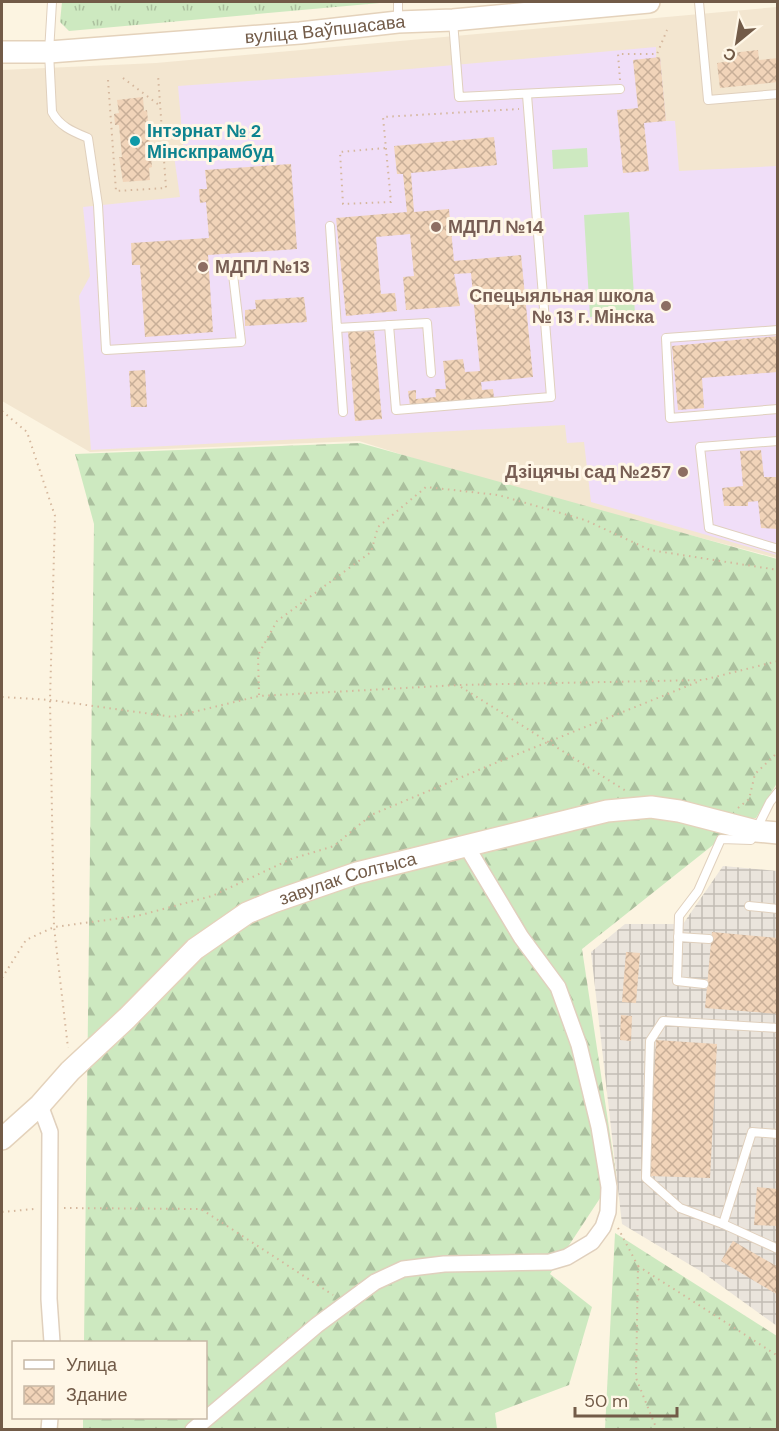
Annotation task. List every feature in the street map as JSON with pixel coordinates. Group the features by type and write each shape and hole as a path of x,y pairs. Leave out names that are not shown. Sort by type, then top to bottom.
{"street":[{"name":"вуліца Ваўпшасава","path":"2,52 50,52 300,33 398,12 453,20 649,2"},
{"name":"завулак Солтыса","path":"2,1139 40,1105 70,1071 127,1018 195,949 247,913 357,873 607,811 651,807 679,811 756,831 777,833"},
{"path":"207,1418 345,1303 375,1282 403,1269 444,1264 550,1262 567,1257 592,1242 603,1227 608,1212 609,1187 579,1045 558,987 521,937 467,847"},
{"path":"40,1105 50,1132 49,1299 52,1341"},
{"path":"193,1430 206,1419"}],"lane":[{"path":"52,2 50,52 52,112 57,121 69,130 88,138 98,205 106,350 241,342 232,266"},
{"path":"699,2 708,100 777,94"},
{"path":"453,20 459,97 620,89"},
{"path":"389,325 396,410 551,397 527,95"},
{"path":"330,226 343,412"},
{"path":"337,328 426,323 431,373"},
{"path":"777,330 666,338 670,418 777,409"},
{"path":"777,441 699,447 709,528 777,549"},
{"path":"704,984 677,981 679,916 698,891 721,838 751,840 777,792"},
{"path":"749,906 777,909"},
{"path":"678,937 709,939"},
{"path":"777,1028 663,1021 650,1041 646,1179 680,1208 723,1224 777,1249"},
{"path":"723,1224 752,1132 777,1134"}],"path":[{"path":"620,89 618,54 657,54 667,30"},
{"path":"108,80 116,191 166,188 158,75"},
{"path":"123,78 161,106"},
{"path":"385,148 340,152 343,204 391,202 383,117 528,108"},
{"path":"2,411 27,432 55,516 51,700 54,927 70,1071"},
{"path":"259,696 258,655 277,621 371,552 378,527 426,487 498,495 585,520 650,550 777,570"},
{"path":"2,978 26,940 54,927 137,916 212,896 291,859 334,846 371,815 702,680 777,661"},
{"path":"2,698 51,700 173,717 259,696 459,686 702,680"},
{"path":"459,686 651,807"},
{"path":"723,822 749,799 755,774 777,752"},
{"path":"2,1212 49,1208 201,1209 345,1303"},
{"path":"608,1212 638,1266 777,1356"},
{"path":"638,1266 636,1378 657,1430"}],"shaded area":[{"path":"777,7 777,558 485,481 359,441 90,452 2,401 2,70 156,63"},
{"path":"656,47 656,58 660,57 666,121 675,121 679,171 777,166 777,555 591,502 584,442 567,443 565,425 91,450 79,296 90,276 83,207 180,197 174,156 184,155 178,86 376,72"},
{"path":"723,866 777,871 777,1326 702,1272 622,1224 591,952 625,924 683,924"}],"green space":[{"path":"62,2 380,3 69,31 60,22"},
{"path":"587,148 588,167 553,169 552,150"},
{"path":"629,212 635,314 590,317 584,215"},
{"path":"360,443 777,559 777,783 756,818 747,818 582,949 616,1174 550,1274 592,1307 569,1385 495,1413 497,1429 83,1429 83,1419 207,1419 207,1341 84,1341 94,524 75,454"},
{"path":"615,1233 777,1336 777,1429 605,1429"}],"building":[{"path":"758,50 759,60 778,58 778,82 720,88 717,63 731,61 731,53"},
{"path":"660,57 666,121 644,123 649,171 623,173 617,110 638,108 633,60"},
{"name":"Інтэрнат № 2 Мінскпрамбуд","path":"143,97 144,111 147,110 152,167 149,168 150,180 123,182 119,157 122,157 119,125 115,125 114,114 119,113 117,100"},
{"path":"494,137 497,165 411,173 414,212 449,209 454,261 521,255 533,377 481,382 482,390 493,389 494,398 410,406 408,391 416,390 416,399 436,397 435,389 446,389 443,361 463,359 465,372 480,371 471,273 454,274 460,306 406,310 403,277 414,276 410,234 376,237 381,294 395,293 397,311 346,316 336,218 407,212 403,174 397,174 394,146"},
{"path":"291,164 297,249 208,255 213,332 145,337 140,265 132,265 131,243 209,238 206,202 200,203 199,189 207,189 205,170"},
{"path":"304,297 307,322 245,326 245,310 256,309 255,300"},
{"path":"374,331 382,419 355,421 348,332"},
{"name":"Спецыяльная школа № 13 г. Мінска","path":"778,336 778,372 702,378 704,408 678,410 672,346"},
{"path":"145,370 147,407 131,407 129,371"},
{"path":"761,450 764,477 778,477 778,529 761,528 758,501 748,502 748,506 724,506 722,488 743,486 740,451"},
{"path":"712,932 778,938 778,1014 705,1008"},
{"path":"626,952 640,953 636,1003 622,1002"},
{"path":"621,1015 632,1016 631,1041 620,1040"},
{"path":"656,1040 717,1044 710,1178 649,1176"},
{"path":"757,1187 778,1189 778,1226 754,1225"},
{"path":"733,1241 778,1267 778,1295 721,1261"}],"place":[{"name":"Інтэрнат № 2 Мінскпрамбуд","path":"135,141"},
{"name":"МДПЛ №14","path":"436,227"},
{"name":"МДПЛ №13","path":"203,267"},
{"name":"Спецыяльная школа № 13 г. Мінска","path":"666,306"},
{"name":"Дзіцячы сад №257","path":"683,472"}]}
